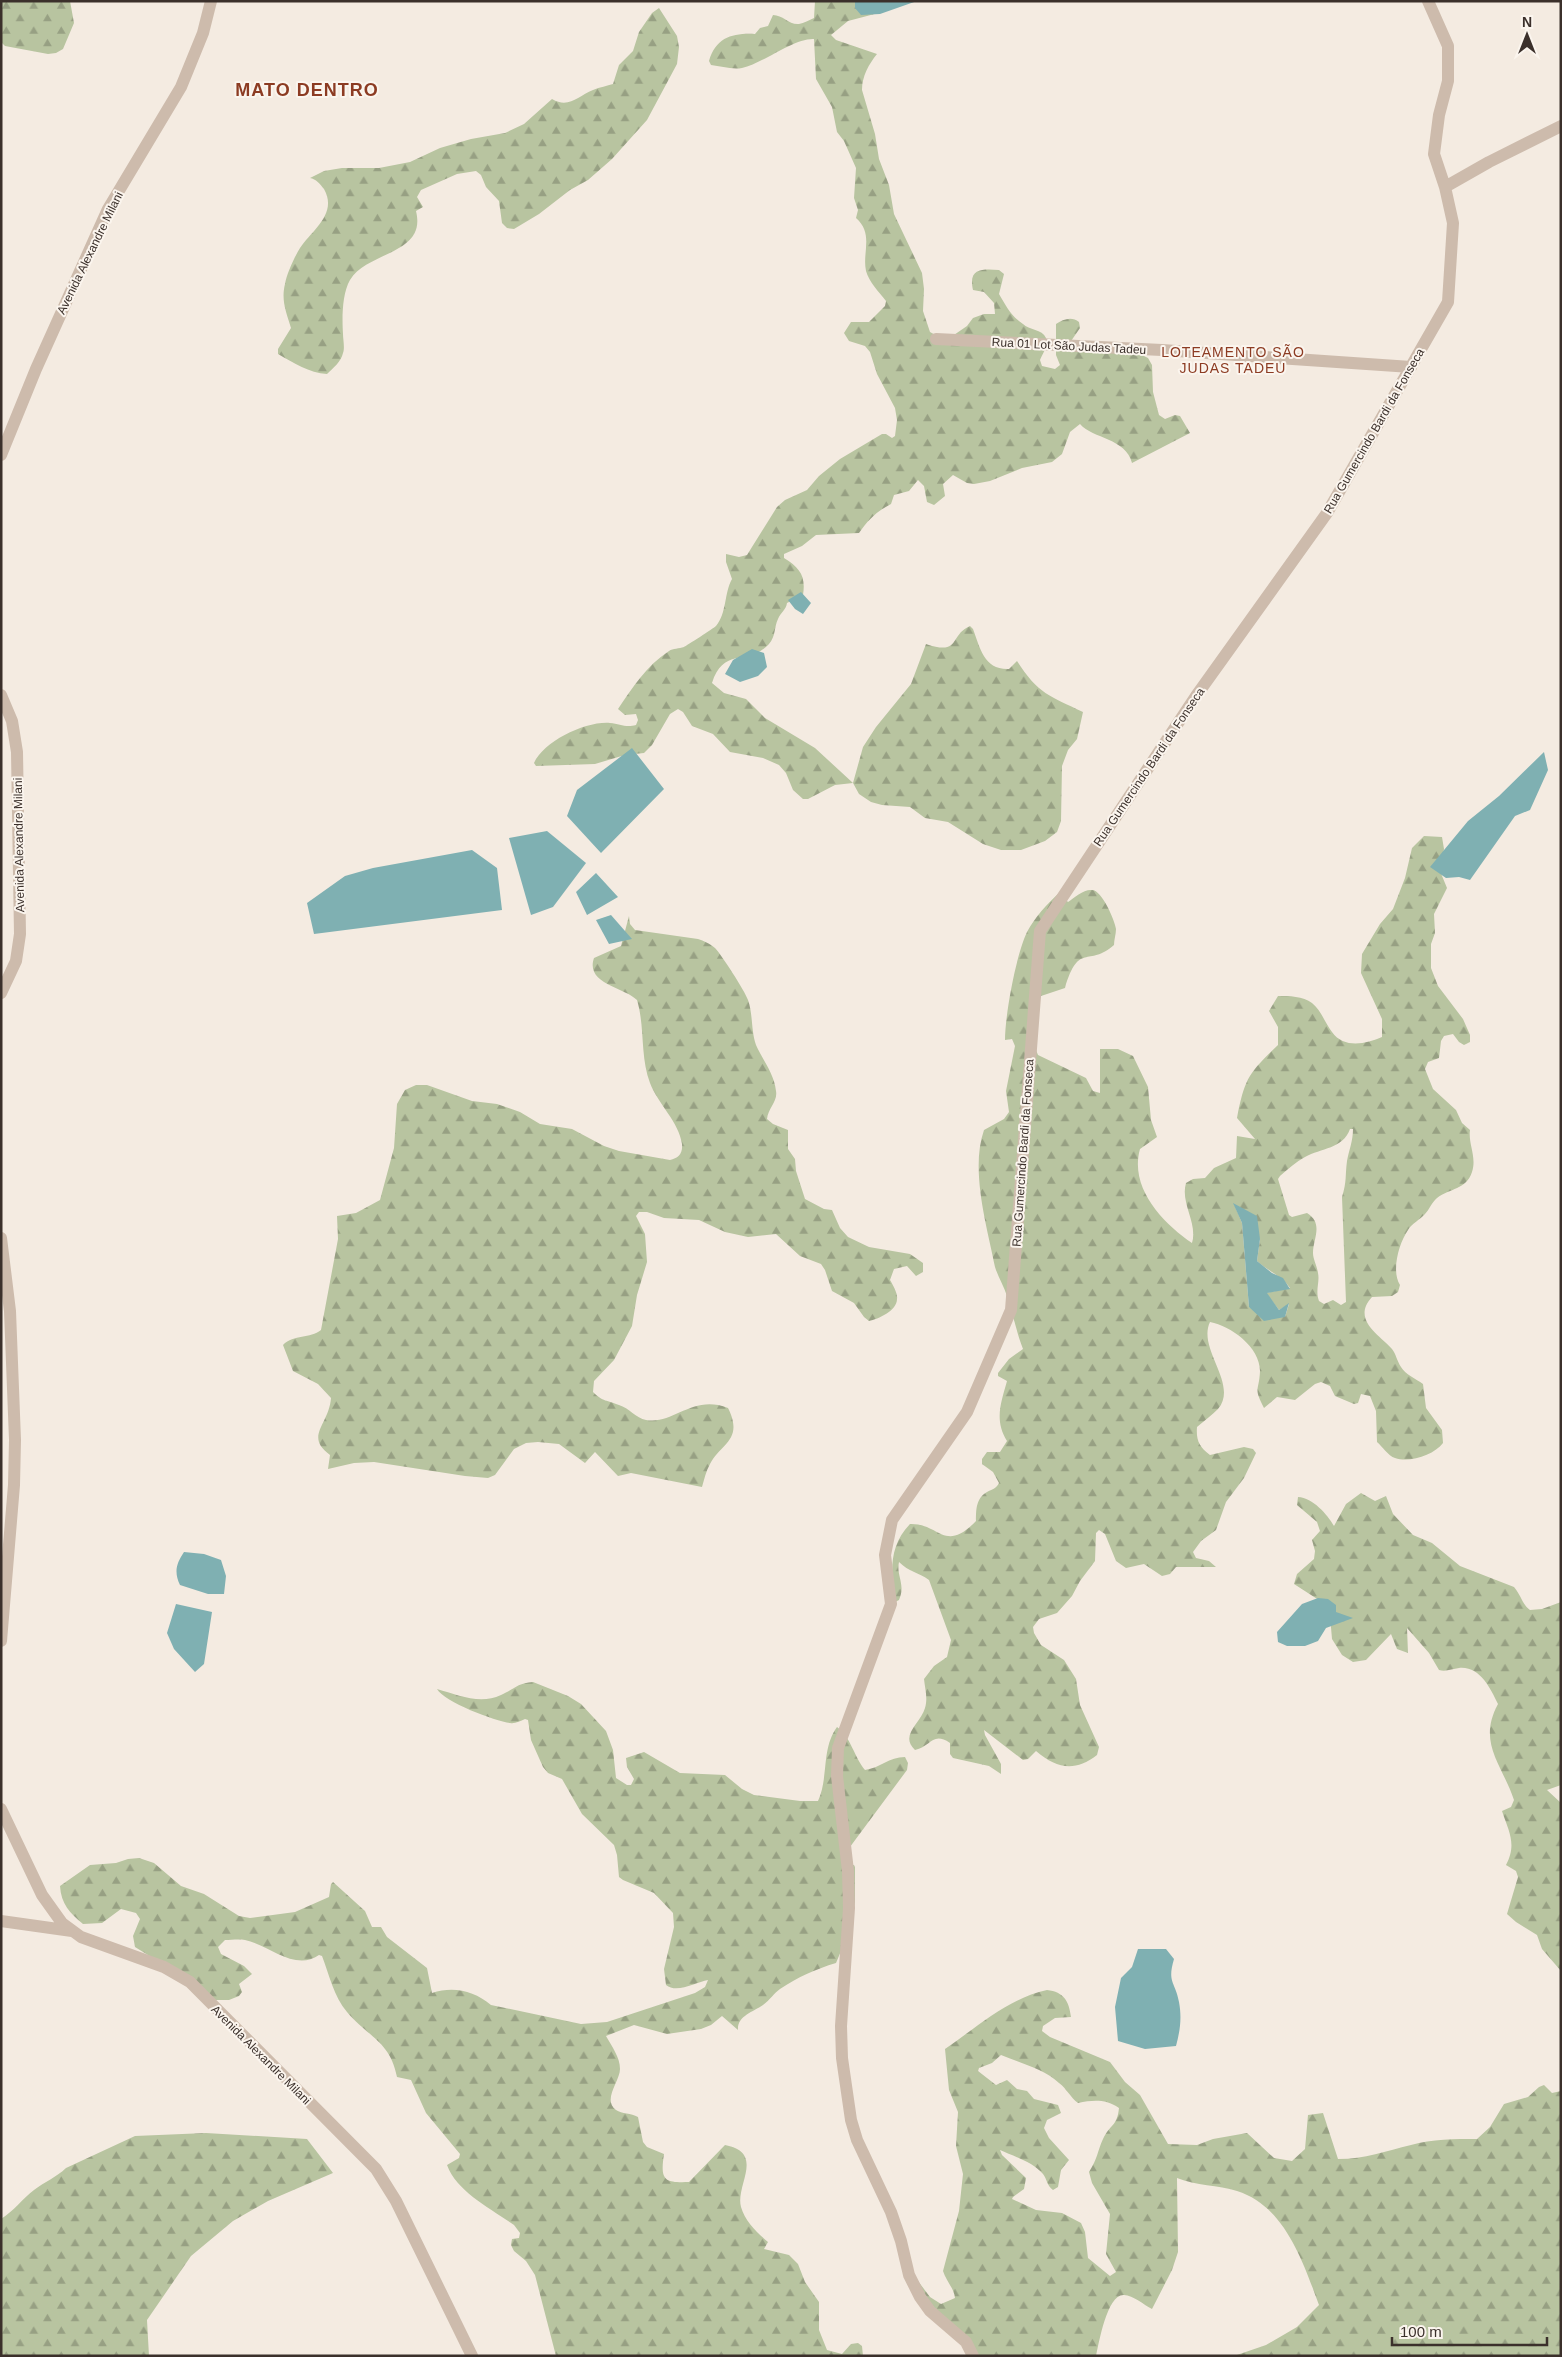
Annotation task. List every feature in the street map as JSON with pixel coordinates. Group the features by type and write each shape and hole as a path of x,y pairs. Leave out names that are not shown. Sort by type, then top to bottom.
{"street":[{"name":"Avenida Alexandre Milani","path":"1,455 36,368 108,209 181,87 203,33 211,1"},
{"name":"Rua Gumercindo Bardi da Fonseca","path":"973,2356 966,2342 930,2311 920,2297 909,2275 901,2242 890,2212 857,2140 851,2120 842,2058 841,2026 849,1908 848,1871 836,1776 838,1748 890,1604 886,1555 892,1520 967,1412 1011,1310 1040,930 1196,696 1327,513 1448,302 1454,223 1434,154 1439,115 1448,81 1448,46 1428,1"},
{"path":"1445,187 1489,162 1561,126"},
{"name":"Rua 01 Lot São Judas Tadeu","path":"936,339 1162,350 1411,367"},
{"name":"Avenida Alexandre Milani","path":"1,695 12,721 17,752 20,934 16,961 1,993"},
{"path":"1,1238 10,1311 14,1401 14,1485 1,1641"},
{"path":"1,1397 14,1401"},
{"name":"Avenida Alexandre Milani","path":"1,1810 50,1908 72,1931 81,1938 164,1967 190,1982 276,2071 364,2156 386,2182 472,2356"},
{"path":"1,1921 72,1931"}],"green space":[{"path":"1,1 70,1 74,23 63,49 56,53 48,54 5,46 1,42"},
{"path":"815,1 862,1 886,11 848,21 831,35 836,40 877,54 866,70 862,90 875,134 879,159 889,185 894,214 922,273 924,289 923,311 930,332 939,337 951,337 967,326 973,318 984,314 995,314 994,303 984,292 973,290 972,283 973,277 978,271 999,270 1004,274 999,294 1009,311 1015,318 1026,326 1042,333 1046,338 1046,346 1040,360 1042,366 1055,369 1060,365 1056,355 1056,324 1068,319 1076,320 1079,322 1080,328 1069,344 1138,353 1148,358 1152,365 1153,392 1159,415 1165,419 1175,415 1180,416 1190,433 1132,463 1129,455 1123,448 1093,433 1080,424 1070,432 1062,454 1052,462 1022,468 990,481 974,484 967,483 953,475 943,484 945,496 934,505 927,502 924,486 918,480 909,491 894,495 891,504 873,516 859,533 816,535 802,546 784,554 784,558 801,573 804,583 803,595 787,603 778,619 773,638 769,644 753,654 730,660 723,664 712,683 724,693 746,699 765,718 815,748 853,783 835,785 808,799 803,799 793,790 786,773 779,765 763,758 730,752 713,734 692,726 683,712 678,709 670,714 652,745 644,753 625,755 595,764 536,766 534,763 547,747 556,740 578,729 600,723 626,726 636,725 638,720 636,714 625,715 618,709 640,677 653,663 669,651 686,646 716,626 720,621 732,579 726,562 726,554 739,557 747,555 777,507 785,500 807,490 819,476 840,459 882,434 892,438 895,436 897,420 895,408 877,374 870,352 865,346 849,341 844,333 851,322 869,322 885,306 886,301 867,275 865,264 865,230 856,218 858,210 854,198 856,168 844,141 837,132 832,107 816,79 814,39 797,42 742,68 711,65 709,61 716,47 726,38 740,34 755,34 760,28 768,26 773,15 795,24 801,24 814,18"},
{"path":"659,8 677,36 679,47 677,64 647,120 612,159 588,180 570,190 539,214 514,229 507,228 502,223 499,201 486,187 481,175 476,171 457,174 421,190 417,197 423,207 416,211 417,225 413,236 404,245 369,263 358,271 347,286 343,306 344,351 336,365 327,374 314,372 278,354 278,349 291,328 284,301 287,275 300,248 322,221 328,206 324,189 310,178 324,171 342,168 379,168 410,162 440,148 471,139 505,133 524,124 552,99 563,103 568,102 593,90 613,84 619,65 633,51 639,32 652,13"},
{"path":"970,626 988,662 994,666 1009,669 1017,661 1032,681 1045,693 1083,712 1077,739 1068,750 1062,766 1061,821 1057,832 1045,841 1021,850 1001,850 983,844 948,822 925,818 910,807 882,805 871,802 859,794 853,783 863,747 876,727 911,684 926,644 945,648 950,646 959,634"},
{"path":"1424,836 1442,837 1444,849 1440,871 1447,888 1434,914 1435,933 1431,944 1431,968 1438,986 1463,1019 1470,1035 1470,1042 1464,1045 1453,1034 1444,1036 1441,1041 1439,1058 1428,1062 1425,1069 1433,1089 1456,1110 1462,1123 1470,1130 1473,1166 1466,1182 1462,1186 1437,1198 1405,1236 1396,1265 1397,1279 1400,1285 1398,1292 1392,1296 1372,1297 1366,1305 1365,1313 1366,1320 1370,1326 1395,1353 1403,1370 1423,1384 1426,1408 1442,1430 1443,1443 1434,1451 1414,1459 1392,1457 1377,1442 1376,1411 1370,1396 1361,1394 1358,1403 1354,1404 1335,1396 1330,1386 1321,1382 1315,1384 1295,1400 1277,1397 1264,1408 1258,1392 1259,1362 1250,1346 1227,1328 1210,1322 1207,1332 1212,1355 1224,1389 1223,1399 1218,1409 1197,1427 1198,1439 1203,1449 1210,1455 1244,1447 1253,1449 1256,1453 1244,1478 1226,1502 1216,1530 1201,1541 1193,1552 1196,1558 1209,1561 1216,1567 1176,1567 1170,1574 1162,1576 1144,1564 1126,1568 1116,1561 1105,1534 1099,1530 1096,1533 1095,1561 1080,1581 1072,1596 1057,1613 1039,1619 1033,1627 1034,1633 1041,1645 1064,1660 1076,1679 1080,1705 1099,1747 1097,1755 1074,1766 1059,1765 1051,1762 1036,1751 1028,1759 1023,1760 984,1730 1001,1764 1001,1774 989,1766 953,1758 950,1754 950,1743 944,1740 935,1739 915,1750 909,1739 912,1729 923,1713 926,1704 924,1679 934,1666 947,1657 951,1640 929,1580 906,1568 899,1562 898,1567 902,1589 899,1600 895,1602 892,1571 895,1551 903,1533 910,1524 920,1525 949,1536 965,1531 976,1521 979,1501 983,1495 995,1488 999,1483 993,1472 982,1464 982,1459 987,1452 1000,1452 1007,1441 1001,1426 1000,1411 1007,1381 998,1376 998,1373 1009,1359 1023,1349 1006,1292 995,1267 981,1198 979,1163 980,1146 984,1130 1004,1119 1009,1112 1006,1091 1015,1046 1012,1039 1005,1040 1005,1029 1015,970 1027,932 1042,911 1059,893 1068,902 1082,892 1092,890 1096,891 1104,900 1116,929 1114,945 1105,952 1080,960 1070,974 1065,988 1035,998 1034,1045 1038,1055 1086,1078 1093,1091 1100,1093 1100,1049 1118,1049 1133,1056 1148,1087 1151,1120 1157,1137 1140,1149 1139,1177 1144,1191 1160,1215 1192,1243 1193,1228 1185,1198 1186,1183 1193,1179 1205,1178 1214,1168 1236,1158 1237,1136 1255,1139 1237,1118 1249,1077 1278,1045 1278,1027 1269,1011 1278,996 1291,996 1312,1003 1318,1009 1332,1032 1343,1041 1356,1044 1382,1037 1382,1019 1361,973 1362,954 1380,924 1393,909 1405,878 1412,848","holes":["1350,1129 1353,1129 1352,1138 1342,1197 1346,1302 1341,1305 1333,1300 1324,1304 1319,1301 1318,1297 1318,1276 1313,1255 1316,1232 1315,1222 1307,1213 1292,1217 1289,1215 1278,1179 1298,1161 1342,1141","1234,1204 1260,1239 1257,1261 1283,1280 1290,1288 1266,1293 1279,1310 1289,1304 1285,1317 1249,1307 1242,1223"]},
{"path":"629,916 630,924 635,930 698,939 715,948 738,981 748,1000 756,1045 771,1073 776,1091 776,1098 767,1119 773,1124 788,1130 788,1149 795,1159 796,1171 805,1199 824,1209 832,1210 840,1228 848,1237 869,1247 910,1254 923,1263 923,1272 916,1276 907,1266 894,1269 890,1280 897,1295 896,1303 891,1311 869,1321 854,1303 832,1291 821,1264 800,1256 776,1234 748,1237 725,1232 699,1220 664,1218 647,1212 639,1212 636,1216 645,1234 647,1262 637,1295 632,1326 614,1360 594,1381 593,1392 602,1399 623,1406 646,1420 666,1418 704,1405 728,1408 732,1419 732,1434 710,1464 702,1487 631,1473 618,1476 595,1452 585,1463 559,1444 538,1442 526,1443 514,1449 495,1475 488,1478 374,1462 354,1463 328,1469 330,1455 322,1448 318,1436 331,1398 318,1384 293,1371 283,1345 292,1339 312,1335 321,1330 338,1239 337,1216 356,1213 380,1200 394,1148 397,1104 405,1090 416,1085 427,1085 472,1101 497,1104 520,1112 540,1124 572,1129 604,1146 619,1151 670,1160 678,1157 681,1153 682,1144 677,1128 654,1091 647,1073 637,1000 600,979 595,974 593,967 594,958 621,946"},
{"path":"1361,1493 1375,1501 1386,1496 1393,1514 1413,1535 1432,1543 1460,1566 1514,1587 1530,1610 1542,1609 1561,1602 1561,1785 1547,1790 1561,1803 1561,1971 1542,1949 1537,1935 1507,1914 1518,1877 1516,1871 1506,1865 1511,1851 1511,1838 1502,1811 1511,1807 1514,1800 1498,1764 1491,1742 1492,1718 1498,1704 1488,1685 1478,1674 1466,1668 1439,1670 1429,1653 1407,1628 1408,1653 1397,1649 1391,1634 1366,1660 1353,1662 1342,1655 1332,1639 1330,1616 1325,1604 1294,1584 1297,1574 1314,1559 1315,1551 1312,1540 1320,1531 1317,1522 1297,1505 1298,1497 1314,1503 1334,1526 1346,1504"},
{"path":"533,1682 568,1696 581,1704 606,1731 613,1750 616,1778 627,1785 631,1785 634,1779 627,1767 626,1758 644,1752 680,1773 725,1775 742,1789 754,1795 800,1801 818,1801 829,1744 837,1727 846,1736 865,1770 899,1757 905,1757 908,1763 907,1770 847,1851 847,1864 854,1865 855,1867 855,1902 846,1939 836,1963 807,1974 780,1989 763,2005 743,2018 738,2025 738,2030 722,2016 711,2025 701,2029 667,2034 634,2025 606,2036 620,2065 619,2074 611,2096 612,2106 618,2111 638,2117 643,2142 647,2147 664,2154 663,2169 666,2178 674,2182 689,2182 725,2145 737,2149 744,2155 746,2171 740,2198 745,2217 768,2242 764,2249 789,2255 798,2264 805,2282 819,2302 819,2330 827,2350 842,2354 851,2344 858,2343 862,2346 863,2356 556,2356 535,2275 526,2261 514,2251 511,2245 512,2239 519,2238 520,2233 514,2225 475,2199 452,2175 447,2165 459,2158 460,2154 426,2113 411,2080 397,2077 394,2065 384,2047 355,2021 342,2006 322,1956 319,1955 301,1961 282,1956 245,1940 225,1940 218,1947 221,1954 244,1966 252,1974 239,1984 242,1992 239,1996 229,2000 213,2000 172,1970 135,1947 133,1936 140,1919 136,1913 121,1909 102,1923 83,1924 70,1912 64,1903 60,1886 90,1865 116,1863 139,1858 154,1863 181,1886 204,1894 239,1916 250,1918 295,1912 329,1897 333,1882 365,1911 372,1927 381,1927 387,1937 427,1968 432,1993 448,1990 463,1991 478,1996 491,2005 581,2024 607,2022 695,1993 705,1987 708,1980 681,1988 666,1985 664,1969 674,1927 673,1913 654,1893 619,1877 614,1845 582,1814 562,1779 548,1773 543,1767 531,1740 528,1720 525,1719 512,1723 493,1719 449,1700 437,1689 469,1698 485,1699 493,1698 523,1684"},
{"path":"1047,1990 1058,1993 1065,1998 1071,2017 1055,2018 1043,2026 1042,2031 1050,2037 1110,2062 1125,2082 1140,2095 1168,2144 1197,2145 1213,2139 1247,2133 1274,2158 1292,2161 1305,2149 1308,2115 1323,2113 1338,2159 1357,2158 1419,2143 1452,2139 1477,2139 1490,2127 1504,2104 1528,2097 1544,2085 1552,2093 1561,2091 1561,2356 1234,2356 1266,2345 1297,2327 1319,2305 1299,2254 1290,2237 1268,2209 1254,2198 1237,2191 1192,2183 1177,2178 1178,2252 1172,2270 1152,2309 1131,2297 1124,2295 1118,2297 1108,2310 1096,2356 972,2356 916,2292 915,2277 930,2297 941,2304 955,2298 943,2271 959,2211 963,2174 956,2146 958,2112 949,2090 945,2049 1006,2006","holes":["1001,2055 1039,2070 1053,2078 1078,2103 1099,2101 1119,2108 1117,2119 1103,2139 1089,2172 1092,2183 1110,2214 1106,2254 1116,2272 1110,2276 1088,2258 1085,2232 1081,2223 1062,2213 1036,2210 1012,2199 1024,2189 1026,2178 1002,2155 1000,2150 1034,2166 1043,2174 1049,2187 1053,2190 1058,2187 1061,2170 1069,2160 1049,2138 1044,2128 1047,2120 1061,2113 1058,2105 1034,2099 1027,2091 1017,2089 1007,2080 996,2085 978,2071 979,2068 992,2063"]},
{"path":"206,2133 307,2139 333,2173 268,2201 233,2221 191,2256 147,2320 149,2356 1,2356 1,2219 34,2190 66,2168 135,2136"}],"water":[{"path":"855,1 917,1 880,14 861,15 855,8"},
{"path":"801,592 811,603 803,614 795,609 788,600"},
{"path":"752,649 764,653 767,667 758,676 740,682 725,674 733,660"},
{"path":"632,748 664,789 601,853 567,816 577,790"},
{"path":"1544,752 1548,770 1530,810 1515,816 1470,880 1459,877 1446,878 1430,867 1468,821 1499,796"},
{"path":"547,831 586,863 553,907 531,915 509,838"},
{"path":"472,850 497,868 502,910 314,934 307,903 345,876 373,868"},
{"path":"596,873 618,897 587,915 576,892"},
{"path":"611,915 632,939 609,944 596,920"},
{"path":"1233,1203 1257,1216 1260,1239 1257,1261 1272,1273 1283,1278 1290,1289 1267,1293 1279,1310 1289,1303 1285,1317 1264,1321 1249,1307 1242,1223"},
{"path":"184,1552 204,1554 221,1560 226,1576 224,1594 208,1594 180,1585 177,1568"},
{"path":"1318,1598 1328,1599 1336,1605 1336,1612 1353,1618 1326,1628 1318,1641 1305,1646 1287,1646 1278,1642 1277,1632 1302,1604"},
{"path":"176,1604 212,1612 204,1664 195,1672 174,1649 167,1633"},
{"path":"1138,1949 1166,1949 1174,1959 1171,1978 1179,2002 1180,2014 1176,2046 1145,2049 1118,2041 1115,2007 1121,1978 1132,1967"}],"district":[{"name":"MATO DENTRO","path":"307,90"},
{"name":"LOTEAMENTO SÃO JUDAS TADEU","path":"1233,360"}]}
